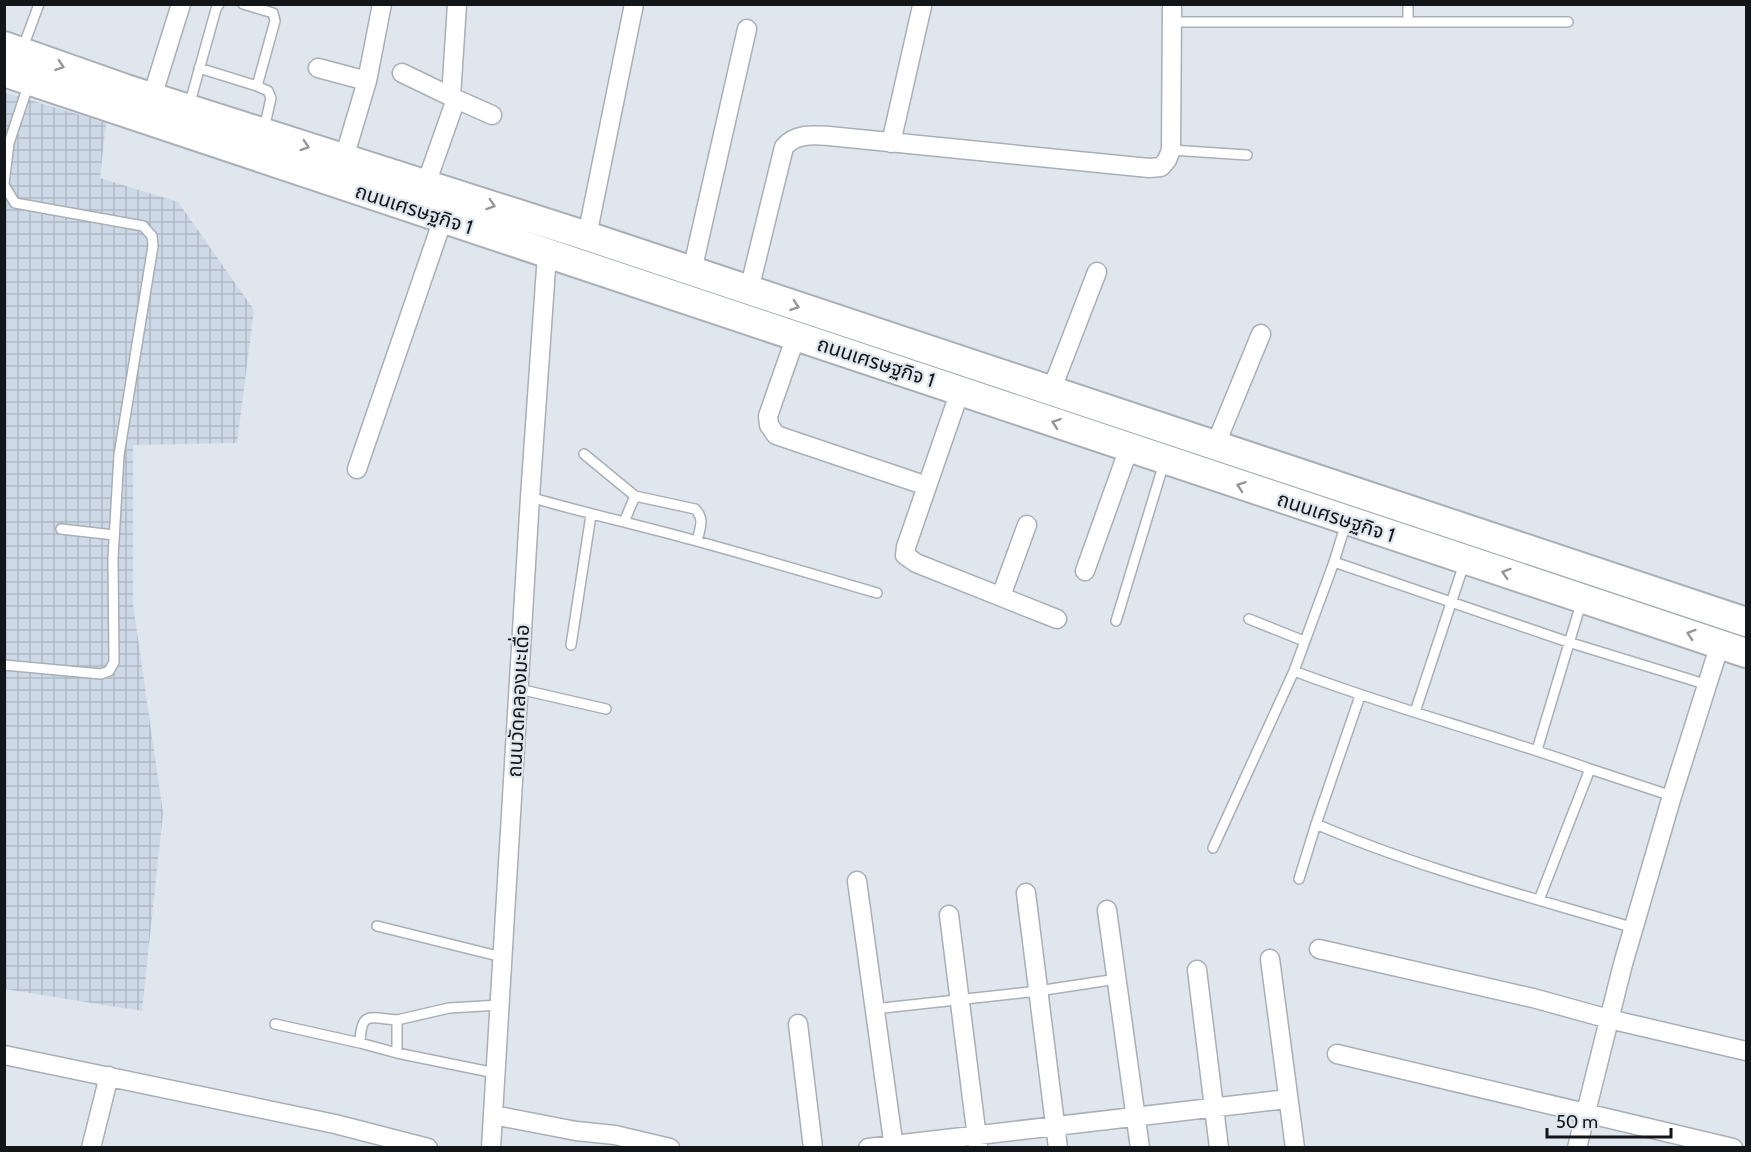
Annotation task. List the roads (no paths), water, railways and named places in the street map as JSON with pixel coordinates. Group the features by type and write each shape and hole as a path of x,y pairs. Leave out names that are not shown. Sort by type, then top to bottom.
{"main road":[{"name":"ถนนเศรษฐกิจ 1","path":"15,63 152,97 426,184 1746,622"},
{"name":"ถนนเศรษฐกิจ 1","path":"15,63 443,219 1733,648"}],"street":[{"path":"152,97 181,4"},
{"path":"344,158 368,81 382,4"},
{"path":"426,184 454,98 457,4"},
{"path":"587,236 634,4"},
{"path":"891,143 922,6"},
{"path":"749,290 784,147 790,140 803,135 1149,168 1161,167 1171,150 1172,13"},
{"path":"692,271 747,29"},
{"path":"318,68 368,81"},
{"path":"402,73 492,115"},
{"path":"357,469 443,219"},
{"name":"ถนนวัดคลองมะเดื่อ","path":"491,1148 547,254"},
{"path":"1051,391 1097,272"},
{"path":"1215,446 1261,334"},
{"path":"796,336 768,416 770,426 776,435 927,486"},
{"path":"960,391 905,555 916,563 1058,619"},
{"path":"1085,571 1130,448"},
{"path":"1001,596 1027,525"},
{"path":"1577,1148 1609,1019 1672,796 1708,685 1733,648"},
{"path":"857,881 894,1146"},
{"path":"1026,893 1058,1148"},
{"path":"1107,910 1140,1148"},
{"path":"949,915 978,1141"},
{"path":"1319,949 1533,998 1609,1019 1746,1051"},
{"path":"1270,959 1295,1148"},
{"path":"1197,970 1219,1148"},
{"path":"798,1024 813,1148"},
{"path":"1337,1054 1733,1148"},
{"path":"4,1055 335,1124 428,1148"},
{"path":"91,1148 109,1076"},
{"path":"868,1148 978,1141 1136,1116 1287,1099"},
{"path":"493,1115 576,1131 615,1135 670,1148"},
{"path":"576,1131 591,1140 616,1148"}],"lane":[{"path":"4,664 101,674 109,671 114,662 114,535 119,455 153,246 152,236 144,226 15,203 4,184 15,63 39,4"},
{"path":"189,109 219,4"},
{"path":"243,4 273,13 275,21 257,86"},
{"path":"1408,4 1408,22"},
{"path":"1172,13 1408,22 1568,22"},
{"path":"199,68 268,91 271,98 263,132"},
{"path":"1171,150 1246,155"},
{"path":"584,454 635,496 694,508 700,514 702,522 697,541"},
{"path":"1116,621 1165,460"},
{"path":"624,522 635,496"},
{"path":"530,497 591,515 697,541 877,593"},
{"path":"571,645 591,515"},
{"path":"1213,848 1294,671 1347,521"},
{"path":"61,530 114,535"},
{"path":"1415,712 1465,560"},
{"path":"1334,562 1568,642 1708,685"},
{"path":"1537,750 1582,598"},
{"path":"1249,619 1304,641"},
{"path":"1294,671 1360,696 1537,750 1672,796"},
{"path":"519,689 606,709"},
{"path":"1299,879 1360,696"},
{"path":"1539,900 1590,769"},
{"path":"1316,824 1376,848 1634,928"},
{"path":"377,926 502,957"},
{"path":"874,1009 1038,991 1117,979"},
{"path":"360,1043 360,1025 369,1018 397,1020 449,1008 500,1005"},
{"path":"397,1020 397,1053"},
{"path":"275,1024 495,1073"}]}
